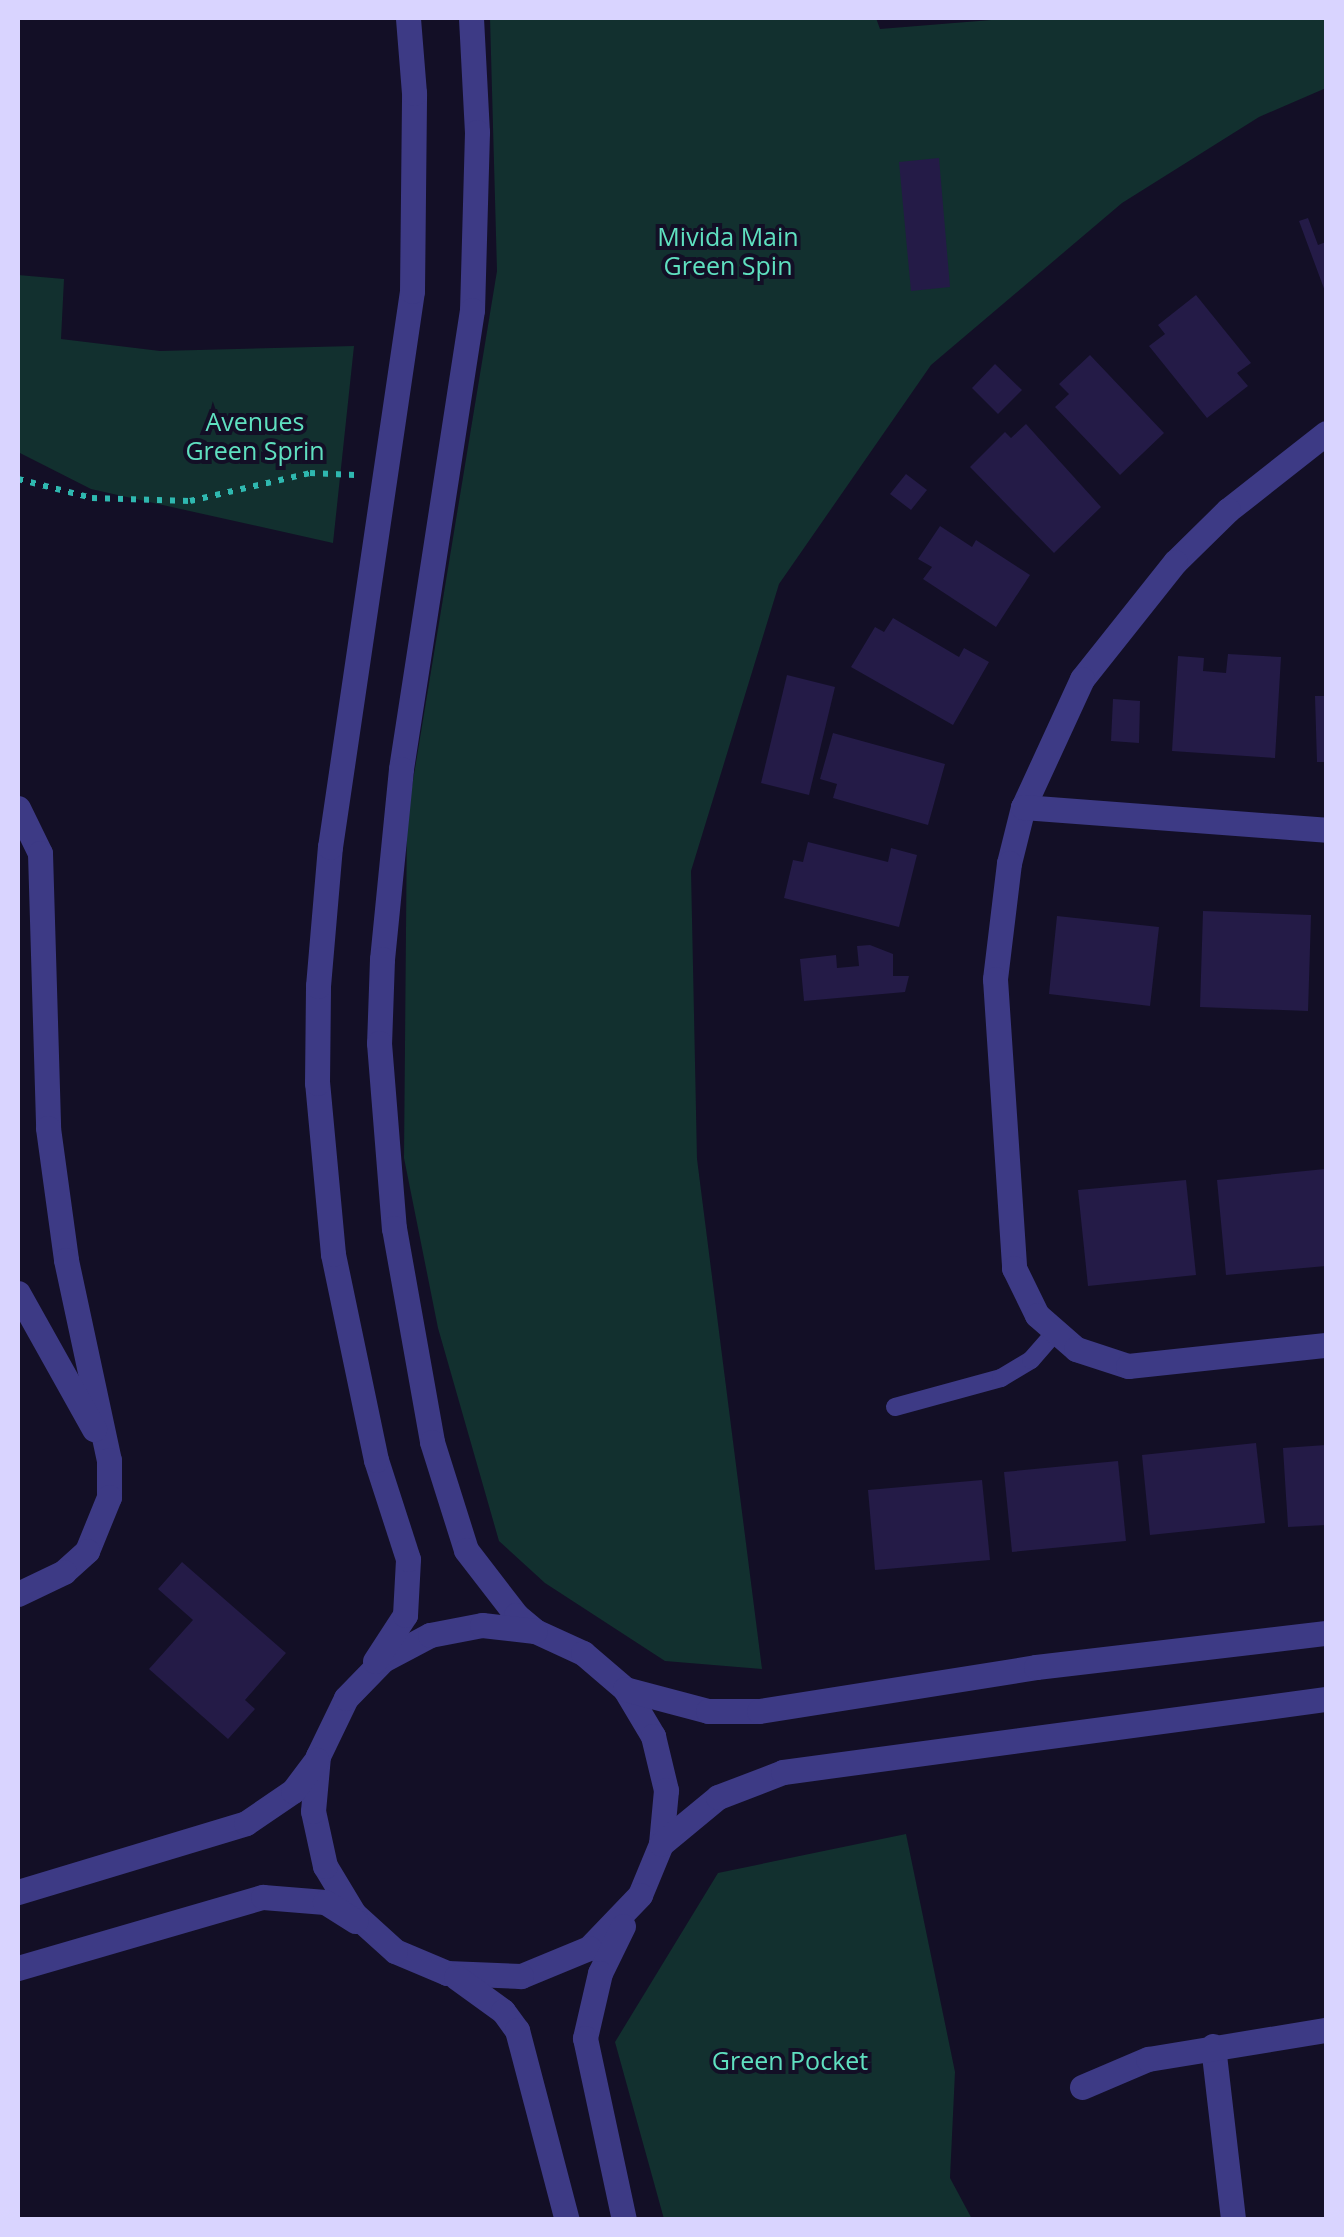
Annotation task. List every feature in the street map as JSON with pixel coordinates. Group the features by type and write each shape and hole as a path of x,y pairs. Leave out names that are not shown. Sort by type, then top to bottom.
{"street":[{"path":"18,1892 246,1824 293,1792 318,1756 346,1698 394,1638 409,1588 408,1559 376,1460 332,1254 317,1084 330,847 389,477 412,290 414,94 408,18"},
{"path":"471,18 477,132 472,310 401,769 379,1043 394,1228 442,1480 483,1578 535,1631"},
{"path":"1326,433 1228,510 1126,619 1074,693 1024,806 999,921 996,1038 1014,1268 1037,1315 1054,1334 1102,1361 1128,1366 1326,1345"},
{"path":"1024,806 1326,830"},
{"path":"18,808 40,853 48,1128 66,1260 109,1460 109,1496 87,1551 64,1572 18,1594"},
{"path":"18,1292 109,1460"},
{"path":"346,1698 383,1660 430,1635 482,1625 535,1631 583,1653 625,1689 653,1736 666,1790 661,1844 600,1973 585,2038 624,2220"},
{"path":"625,1689 708,1711 758,1711 1036,1667 1326,1633"},
{"path":"661,1844 718,1796 783,1772 1326,1699"},
{"path":"318,1756 313,1811 325,1866 354,1914 396,1951"},
{"path":"447,1973 521,1976 556,1965 589,1948 640,1895"},
{"path":"18,1968 196,1912 278,1896 325,1902 396,1951 447,1973 484,1995 517,2030 567,2220"},
{"path":"1082,2087 1148,2059 1326,2030"},
{"path":"1213,2046 1234,2220"}],"lane":[{"path":"894,1407 1001,1378 1031,1360 1054,1334"}],"path":[{"path":"18,478 92,498 190,502 310,473 389,477"}],"green space":[{"name":"Mivida Main Green Spin","path":"490,18 876,18 880,29 1016,18 1326,18 1326,88 1259,117 1122,203 931,365 779,584 691,871 697,1159 762,1669 665,1661 545,1583 499,1541 438,1328 404,1158 407,817 497,271"},
{"name":"Avenues Green Sprin","path":"18,275 64,279 61,339 160,351 354,346 333,543 91,489 18,452"},
{"name":"Green Pocket","path":"906,1834 955,2072 950,2178 972,2219 664,2219 615,2042 718,1873"}],"building":[{"path":"939,158 950,287 911,291 899,162"},
{"path":"1308,218 1318,245 1326,242 1326,294 1299,221"},
{"path":"1196,295 1251,363 1237,373 1248,386 1207,418 1149,346 1165,334 1158,325"},
{"path":"1090,355 1164,433 1120,475 1055,407 1069,394 1059,384"},
{"path":"995,364 1022,390 998,414 972,388"},
{"path":"1026,424 1101,507 1054,553 970,467 1005,432 1011,438"},
{"path":"906,474 927,490 911,510 890,494"},
{"path":"940,526 972,547 976,540 1030,575 996,627 923,579 932,567 918,559"},
{"path":"893,618 959,657 964,648 989,662 953,725 851,667 875,627 884,632"},
{"path":"1228,654 1281,657 1275,758 1172,751 1178,656 1204,658 1203,671 1226,673"},
{"path":"787,675 835,687 809,795 761,783"},
{"path":"1315,696 1326,696 1326,762 1317,762"},
{"path":"1113,699 1140,701 1139,743 1111,741"},
{"path":"833,733 945,764 928,825 833,798 837,784 820,779"},
{"path":"808,842 888,862 891,848 917,855 899,927 784,898 793,860 803,862"},
{"path":"1203,911 1311,915 1308,1011 1200,1007"},
{"path":"1057,916 1159,927 1150,1006 1049,994"},
{"path":"870,945 893,954 893,976 909,976 905,992 804,1001 800,959 836,955 837,968 859,966 857,946"},
{"path":"1325,1169 1326,1266 1226,1275 1217,1180"},
{"path":"1186,1180 1196,1275 1088,1286 1078,1190"},
{"path":"1256,1443 1265,1523 1150,1535 1142,1455"},
{"path":"1326,1445 1326,1525 1288,1527 1283,1448"},
{"path":"1118,1461 1126,1541 1012,1552 1004,1472"},
{"path":"982,1480 990,1560 875,1570 868,1490"},
{"path":"182,1562 286,1653 245,1700 255,1709 228,1739 149,1669 193,1620 158,1589"}]}
